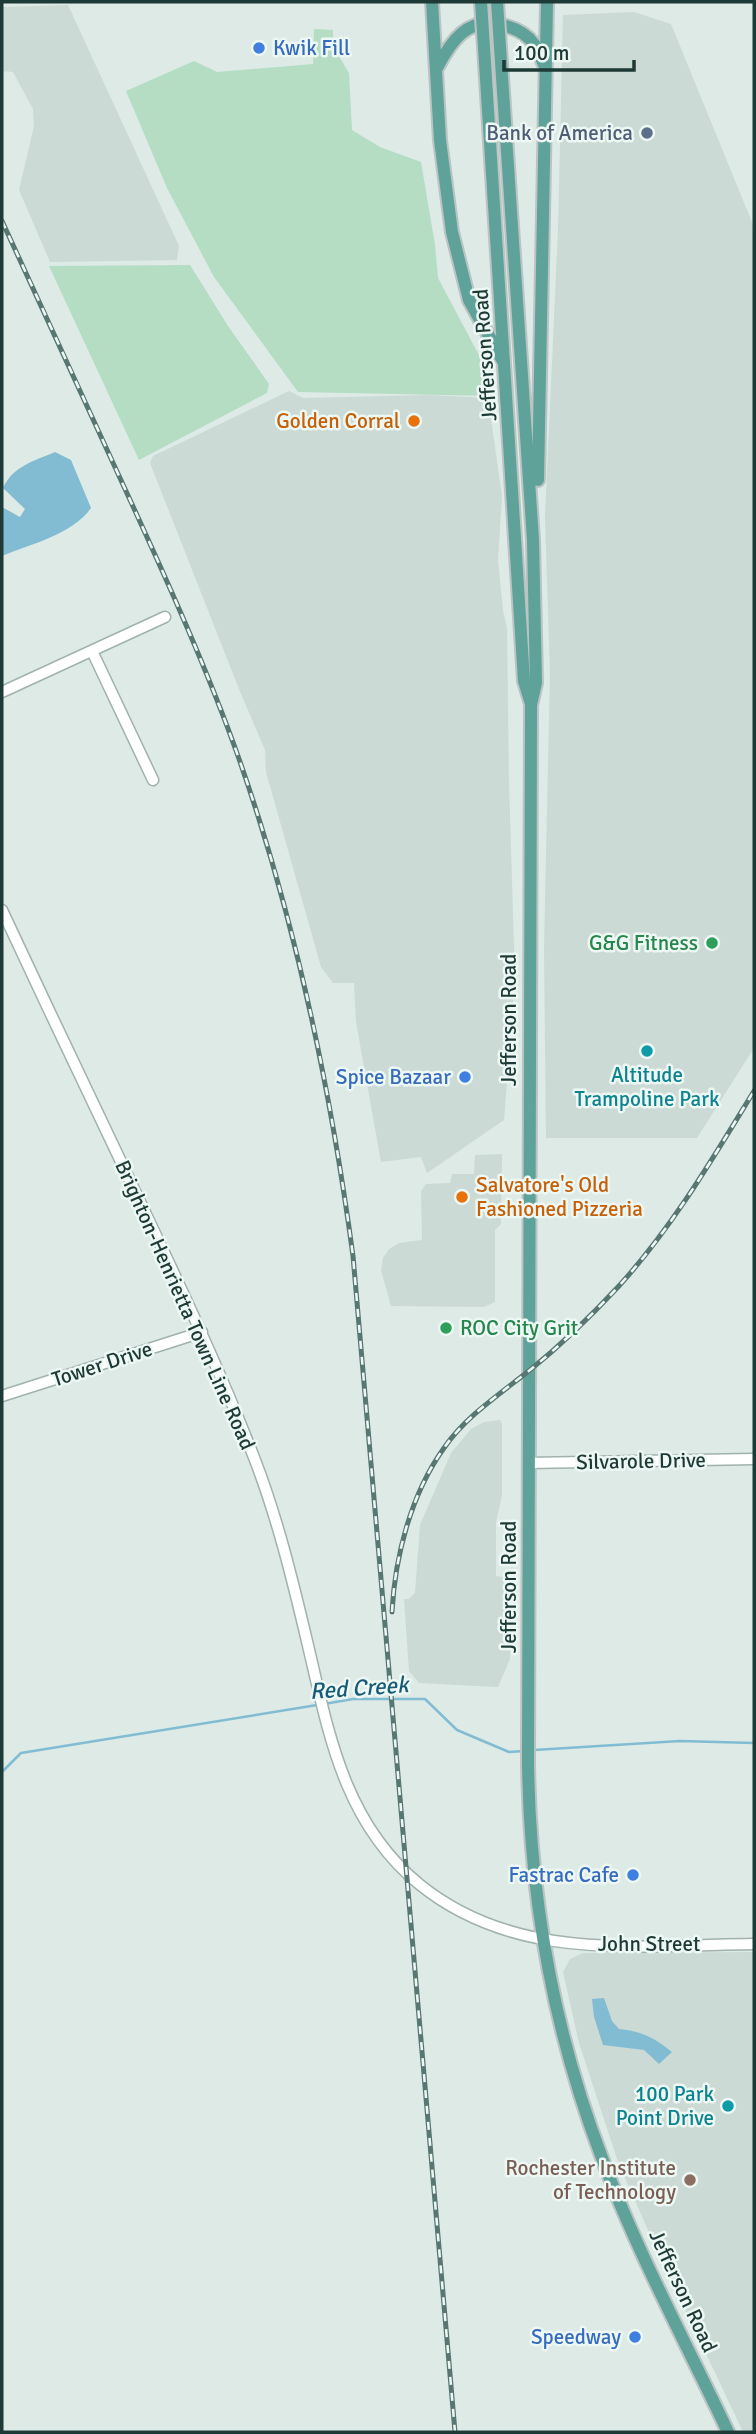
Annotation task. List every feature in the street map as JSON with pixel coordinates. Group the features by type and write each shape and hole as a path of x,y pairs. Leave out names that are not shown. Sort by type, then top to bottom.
{"main road":[{"path":"432,2 440,140 452,232 469,300 506,366"},
{"name":"Jefferson Road","path":"481,2 524,681 531,705"},
{"name":"Jefferson Road","path":"497,2 534,540 536,682 531,705 528,1462 528,1764 532,1853 544,1940 564,2035 602,2159 728,2432"},
{"path":"534,540 537,511 548,72 547,2"},
{"path":"437,69 448,47 463,31 479,23 497,23 517,29 534,44 548,72"}],"street":[{"path":"2,692 165,617"},
{"path":"92,651 153,780"},
{"name":"Brighton-Henrietta Town Line Road","path":"2,910 202,1332 267,1496 290,1574 338,1766 358,1811 386,1851 431,1893 475,1920 522,1936 544,1940"},
{"name":"Tower Drive","path":"2,1396 202,1332"},
{"name":"Silvarole Drive","path":"528,1462 754,1459"},
{"name":"John Street","path":"544,1940 587,1944 754,1944"}],"shaded area":[{"path":"68,5 179,246 177,260 50,262 19,190 34,126 33,109 13,72 2,71 2,7"},
{"path":"634,12 671,24 754,227 754,1048 697,1138 546,1138 544,948 550,673 545,517 558,230 563,15"},
{"path":"289,391 303,398 430,395 488,398 502,496 498,559 507,628 515,978 504,1120 427,1173 421,1157 381,1162 356,1022 354,983 333,983 321,967 266,772 265,750 150,463 153,456"},
{"path":"502,1154 501,1224 495,1230 495,1302 484,1307 391,1306 381,1270 383,1258 389,1249 399,1243 422,1240 421,1191 426,1184 450,1183 452,1174 474,1174 475,1155"},
{"path":"500,1420 502,1496 496,1522 496,1576 510,1578 510,1659 498,1687 419,1683 409,1671 404,1599 409,1599 415,1593 420,1525 451,1453 471,1429 484,1422"},
{"name":"Rochester Institute of Technology","path":"754,1952 754,2432 743,2432 618,2162 579,2043 563,1972 570,1959 583,1953"}],"green space":[{"path":"314,29 333,30 333,46 349,73 352,130 380,147 421,162 438,278 489,374 494,396 298,392 214,277 167,188 126,91 194,61 217,72 313,64"},
{"path":"190,265 269,384 267,393 139,460 49,266"}],"water":[{"path":"55,452 71,460 91,508 74,525 63,531 2,556 2,507 20,517 25,509 3,488 18,469"},
{"path":"604,1998 612,2021 619,2029 647,2036 672,2052 659,2064 644,2050 603,2045 594,2017 592,1999"}],"waterway":[{"name":"Red Creek","path":"324,1704 353,1699 425,1699 457,1730 509,1752 524,1751"},
{"name":"Red Creek","path":"2,1772 21,1753 317,1705"},
{"name":"Red Creek","path":"534,1750 680,1741 754,1743"}],"railway":[{"path":"2,221 159,564 226,724 277,878 322,1065 353,1256 455,2432"},
{"path":"392,1612 397,1569 407,1526 422,1485 444,1448 473,1416 576,1330 638,1264 691,1192 754,1091"}],"place":[{"name":"Kwik Fill","path":"259,48"},
{"name":"Bank of America","path":"647,133"},
{"name":"Golden Corral","path":"414,421"},
{"name":"G&G Fitness","path":"712,943"},
{"name":"Altitude Trampoline Park","path":"647,1051"},
{"name":"Spice Bazaar","path":"465,1077"},
{"name":"Salvatore's Old Fashioned Pizzeria","path":"462,1197"},
{"name":"ROC City Grit","path":"446,1328"},
{"name":"Fastrac Cafe","path":"633,1875"},
{"name":"100 Park Point Drive","path":"728,2106"},
{"name":"Rochester Institute of Technology","path":"690,2180"},
{"name":"Speedway","path":"635,2337"}]}
